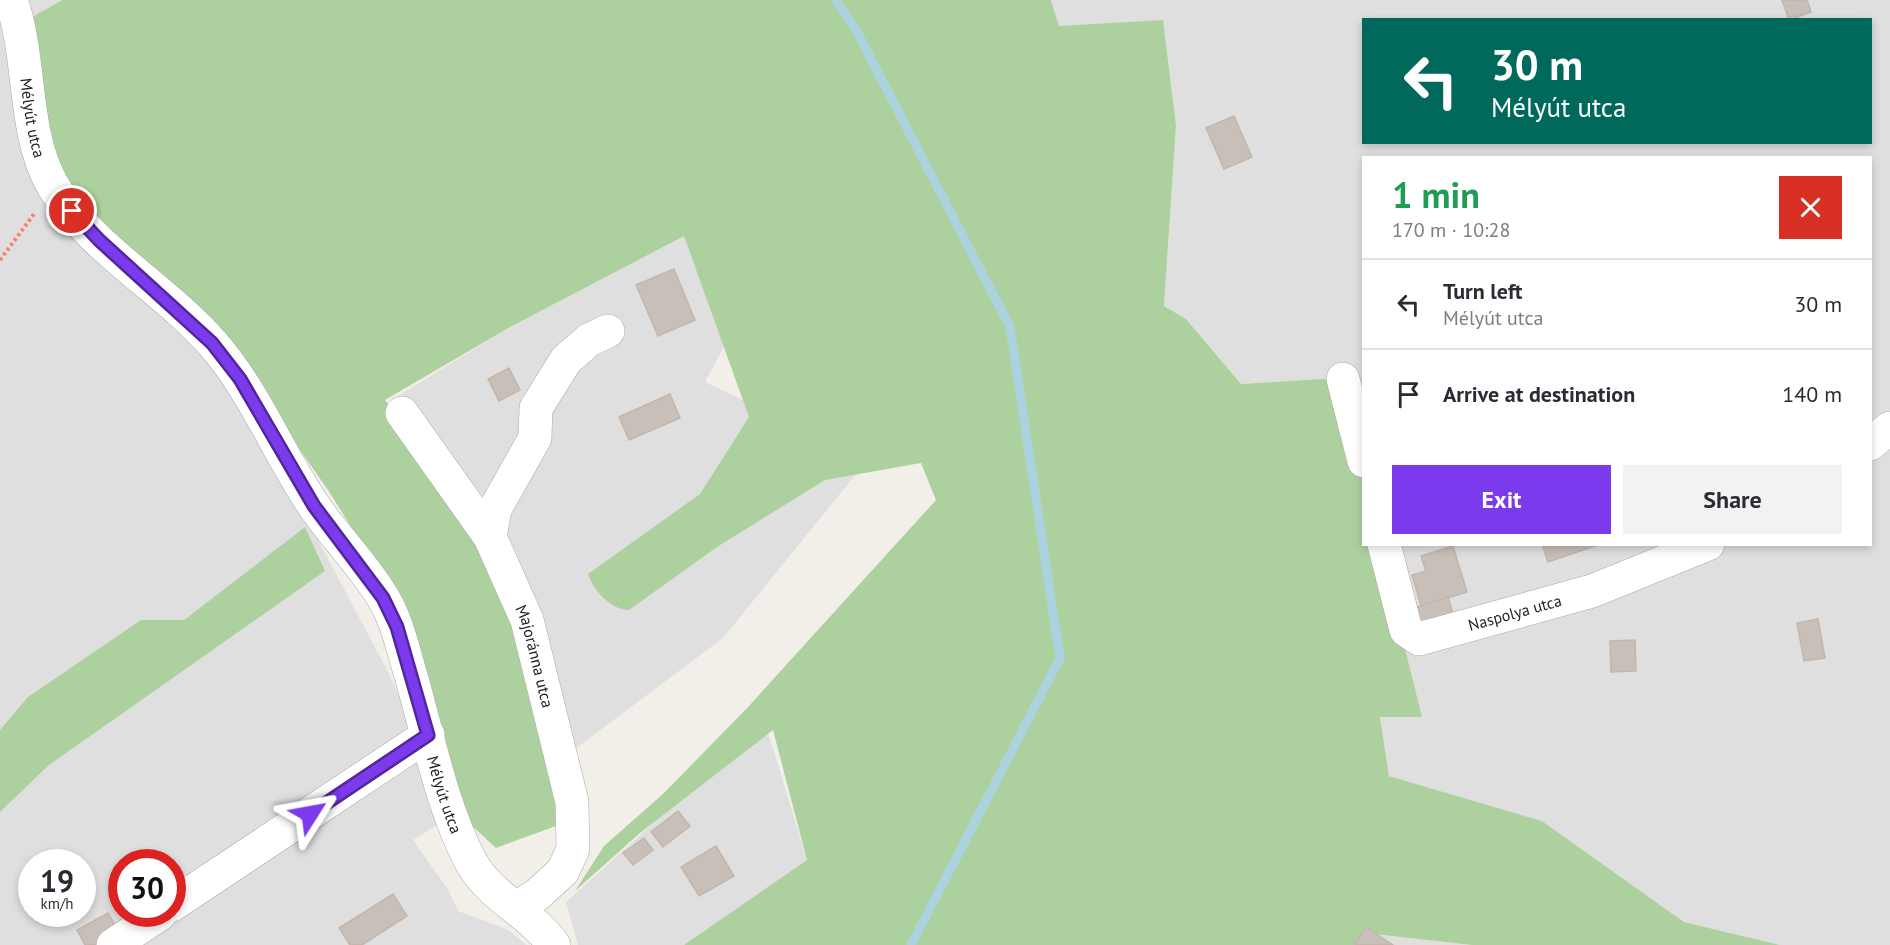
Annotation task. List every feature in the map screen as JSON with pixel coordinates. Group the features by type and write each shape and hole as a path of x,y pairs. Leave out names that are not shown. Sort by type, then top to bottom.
{"street":[{"name":"Mélyút utca","path":"11,0 24,57 37,142 44,167 54,187 72,211 99,240 212,343 240,379 314,506 383,598 397,627 448,808 470,860 484,882 545,933 554,945"},
{"path":"490,537 495,509 535,438 536,408 566,360 589,340 608,331"},
{"path":"1343,379 1362,453"},
{"name":"Majoránna utca","path":"402,413 490,537 527,620 572,802 573,849 562,871 537,895 516,908"},
{"path":"1872,442 1890,428"},
{"name":"Naspolya utca","path":"1385,546 1406,630 1419,639 1592,591 1703,546"},
{"path":"186,896 428,735"},
{"path":"113,945 140,927"}],"path":[{"path":"0,260 54,187"}],"shaded area":[{"path":"0,0 62,0 27,20 175,295 293,493 386,668 418,737 186,890 186,849 108,849 108,927 130,927 102,945 0,945"},
{"path":"1051,0 1890,0 1890,945 1780,945 1684,922 1542,821 1389,776 1380,717 1421,717 1379,546 1872,546 1872,156 1362,156 1362,479 1337,378 1241,384 1186,319 1164,306 1176,126 1059,26"},
{"path":"738,205 757,285 705,382 749,403 874,452 723,638 575,749 533,596 502,521 431,431 420,423 398,396 516,323"},
{"path":"765,722 807,860 800,945 578,945 566,902"},
{"path":"420,753 440,823 413,840 449,891 458,911 509,930 526,945 122,945 150,927 186,927 186,904"},
{"path":"1365,933 1472,945 1357,945"}],"green space":[{"path":"62,0 1051,0 1059,26 1163,20 1176,126 1164,306 1186,319 1241,384 1337,378 1362,479 1362,546 1379,546 1422,717 1380,717 1389,776 1542,821 1684,922 1780,945 1472,945 1365,933 1357,945 684,945 807,860 773,730 640,833 575,891 604,846 664,793 748,707 936,500 921,463 825,480 717,547 629,610 609,603 594,586 588,574 700,494 749,417 684,236 510,327 385,400 471,509 490,558 553,756 556,826 496,848 470,824 387,584 328,490 241,366 54,172 27,20"},
{"path":"305,527 325,571 49,765 0,812 0,730 28,697 141,620 184,620"}],"building":[{"path":"1782,0 1807,0 1811,12 1788,18"},
{"path":"1234,116 1252,157 1224,169 1206,128"},
{"path":"674,269 695,320 658,336 636,285"},
{"path":"509,368 520,390 499,401 488,379"},
{"path":"670,394 680,418 629,440 619,417"},
{"path":"1453,546 1467,592 1421,606 1412,575 1426,571 1421,556"},
{"path":"1543,546 1595,546 1548,562"},
{"path":"1448,597 1454,617 1420,628 1413,608"},
{"path":"1818,619 1825,658 1804,661 1797,623"},
{"path":"1635,640 1636,671 1611,672 1610,641"},
{"path":"678,811 690,826 663,847 651,832"},
{"path":"644,838 653,850 633,865 623,853"},
{"path":"716,846 734,876 699,896 681,867"},
{"path":"393,894 407,916 362,945 350,945 339,928"},
{"path":"108,913 108,927 116,927 119,932 96,945 85,945 77,930 82,927 96,927 96,920"},
{"path":"1366,927 1393,945 1354,945"}],"waterway":[{"path":"835,0 855,28 1010,327 1060,658 911,945"}],"route":[{"path":"72,211 99,240 212,343 240,379 314,506 366,572 383,598 397,627 428,735 310,814"}]}
